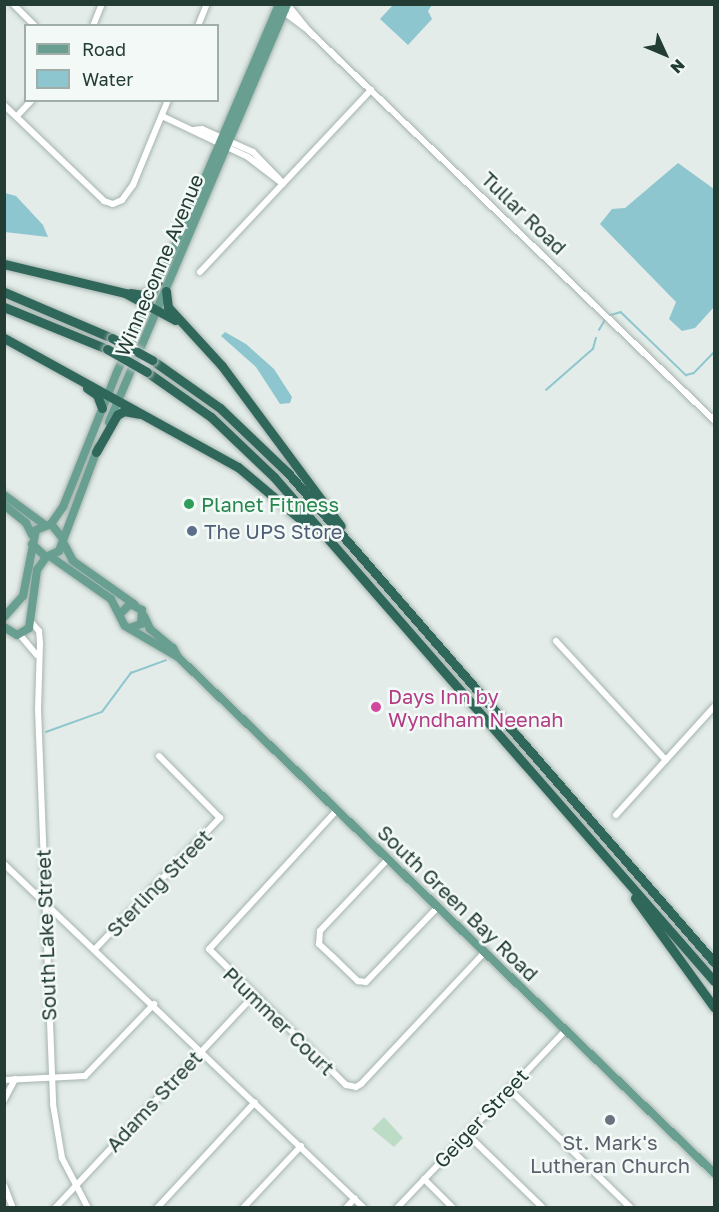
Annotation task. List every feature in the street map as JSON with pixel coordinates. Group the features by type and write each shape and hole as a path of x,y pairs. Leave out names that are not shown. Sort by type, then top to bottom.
{"highway":[{"path":"4,264 124,293 144,295 158,282"},
{"path":"166,291 168,307 231,377 342,527 344,537"},
{"path":"4,292 112,338 152,360 251,435 344,537 714,962"},
{"path":"124,293 185,326"},
{"path":"4,307 107,349 147,372 211,417 247,449 714,981"},
{"path":"4,338 119,399 238,467 320,531"},
{"path":"53,366 60,374 96,393 102,408"},
{"path":"96,452 120,413 136,412 153,419"},
{"path":"631,888 714,1007"}],"main road":[{"name":"Winneconne Avenue","path":"49,557 63,541 96,452 158,311 282,6"},
{"name":"Winneconne Avenue","path":"48,524 63,507 102,408 147,306 225,143"},
{"path":"4,495 48,524 63,541 73,561 134,604 144,616 138,626 130,628 123,624 111,599 49,557 32,540 26,523 4,505"},
{"path":"8,611 23,596 32,540 48,524"},
{"path":"6,640 20,636 27,631 31,621 37,570 49,557"},
{"path":"120,614 126,605 134,604"},
{"path":"8,611 25,611 31,621"},
{"name":"South Green Bay Road","path":"144,616 150,629 173,648 178,657"},
{"path":"4,627 20,636"},
{"name":"South Green Bay Road","path":"130,628 178,657 714,1173"}],"street":[{"path":"94,24 102,4"},
{"path":"199,24 207,4"},
{"path":"17,6 33,24"},
{"name":"Tullar Road","path":"282,6 714,420"},
{"path":"200,272 371,90"},
{"path":"17,117 30,102"},
{"path":"4,105 104,201 113,204 130,192 167,102"},
{"path":"162,116 225,143 248,157 283,184"},
{"path":"20,636 40,645 39,630 31,621"},
{"path":"20,636 37,655"},
{"path":"556,641 666,760"},
{"name":"South Lake Street","path":"40,645 37,655 56,1136 75,1186 88,1208"},
{"path":"616,815 714,707"},
{"name":"Sterling Street","path":"96,948 220,816 159,756"},
{"name":"Plummer Court","path":"337,810 210,946 211,954 346,1085 356,1087 485,952"},
{"path":"388,859 320,931 319,944 358,981 366,982 438,908"},
{"path":"4,864 96,948 364,1208"},
{"name":"Adams Street","path":"55,1208 254,995"},
{"path":"4,1080 87,1074 154,1004"},
{"name":"Geiger Street","path":"397,1208 566,1030"},
{"path":"4,1100 15,1079"},
{"path":"509,1089 631,1208"},
{"path":"157,1208 255,1102"},
{"path":"467,1134 543,1208"},
{"path":"243,1208 301,1146"},
{"path":"424,1179 453,1208"},
{"path":"4,1185 13,1208"},
{"path":"346,1208 355,1198"}],"green space":[{"path":"384,1117 403,1138 394,1147 372,1129"}],"water":[{"path":"393,5 432,5 428,11 432,19 408,45 380,19"},
{"path":"678,163 714,189 714,307 695,328 682,331 669,319 676,302 600,224 612,209 625,208"},
{"path":"5,193 16,196 43,225 48,237 5,232"},
{"path":"225,332 246,344 274,369 292,397 290,403 280,404 256,367 221,336"}],"waterway":[{"path":"611,315 621,312 686,375 694,373 714,352"},
{"path":"599,330 605,320"},
{"path":"546,390 593,349 596,338"},
{"path":"46,732 102,712 131,673 166,660"}],"place":[{"name":"Planet Fitness","path":"189,504"},
{"name":"The UPS Store","path":"192,531"},
{"name":"Days Inn by Wyndham Neenah","path":"376,707"},
{"name":"St. Mark's Lutheran Church","path":"610,1120"}]}
